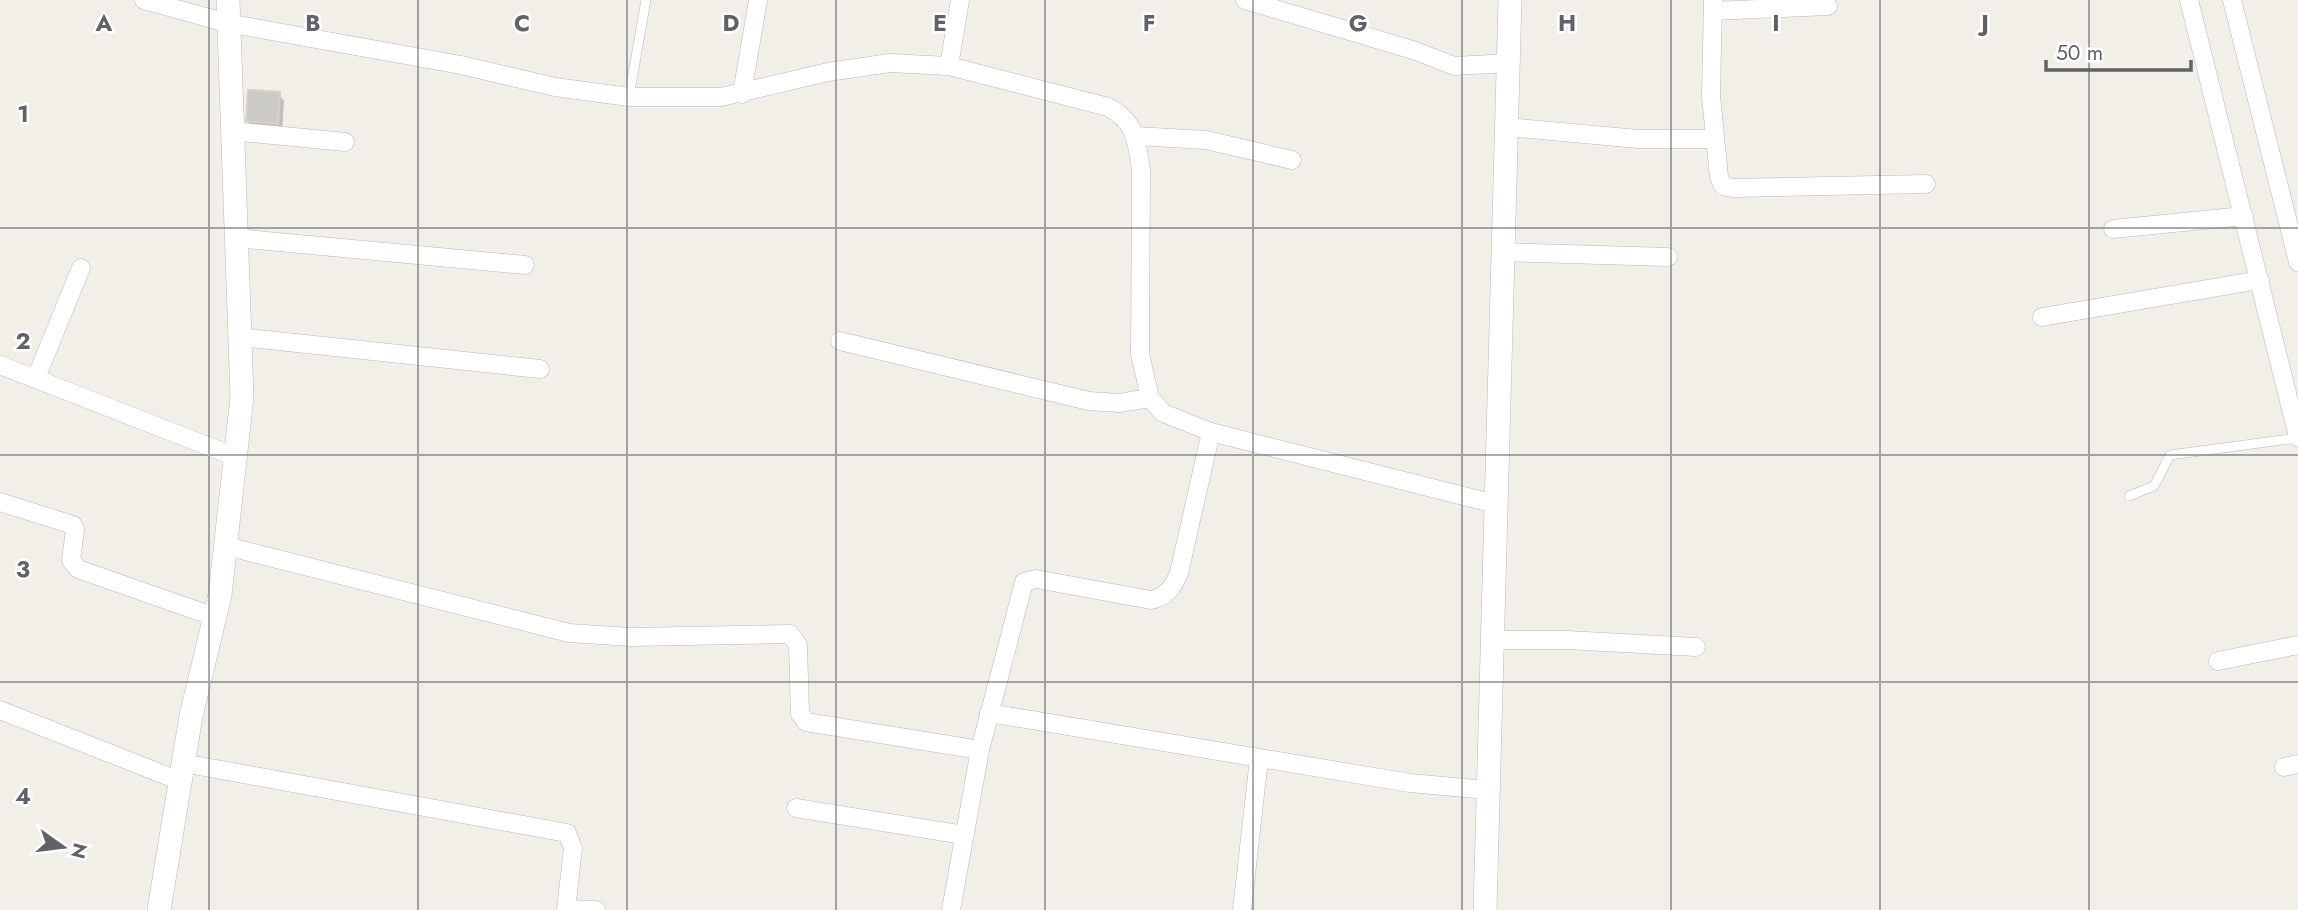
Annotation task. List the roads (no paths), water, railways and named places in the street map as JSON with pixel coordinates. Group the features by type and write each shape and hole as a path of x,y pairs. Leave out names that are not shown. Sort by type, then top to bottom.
{"street":[{"path":"145,0 228,11 555,87 629,97 721,97 828,72 891,63 949,66 1108,107 1131,124 1136,136 1141,170 1140,354 1150,398 1163,412 1211,432 1495,504"},
{"path":"742,94 758,0"},
{"path":"949,66 960,0"},
{"path":"1245,0 1416,51 1454,66 1509,63"},
{"path":"1485,910 1510,0"},
{"path":"2189,0 2298,437"},
{"path":"2232,0 2298,262"},
{"path":"1828,6 1713,6 1711,96 1720,182 1729,188 1926,184"},
{"path":"159,910 182,772 215,617 226,546 242,397 228,11"},
{"path":"1507,127 1638,139 1715,139"},
{"path":"232,131 345,142"},
{"path":"1136,136 1206,141 1292,160"},
{"path":"2113,229 2244,216"},
{"path":"236,238 525,265"},
{"path":"1503,252 1668,257"},
{"path":"36,378 81,268"},
{"path":"2042,317 2260,280"},
{"path":"240,337 540,369"},
{"path":"840,341 1089,401 1119,403 1150,398"},
{"path":"0,365 236,457"},
{"path":"951,910 980,750 1022,588 1028,579 1151,600 1168,593 1179,573 1211,432"},
{"path":"0,502 72,525 75,533 71,559 78,569 215,617"},
{"path":"226,546 569,633 612,637 790,634 798,645 800,714 806,722 980,750"},
{"path":"1491,640 1567,640 1696,647"},
{"path":"2218,661 2298,645"},
{"path":"0,710 182,772 567,833 573,848 566,909 596,910"},
{"path":"989,713 1410,783 1488,790"},
{"path":"1242,910 1259,759"},
{"path":"796,808 964,835"}],"lane":[{"path":"629,97 646,0"},
{"path":"2129,496 2154,486 2170,455 2298,437"}]}
